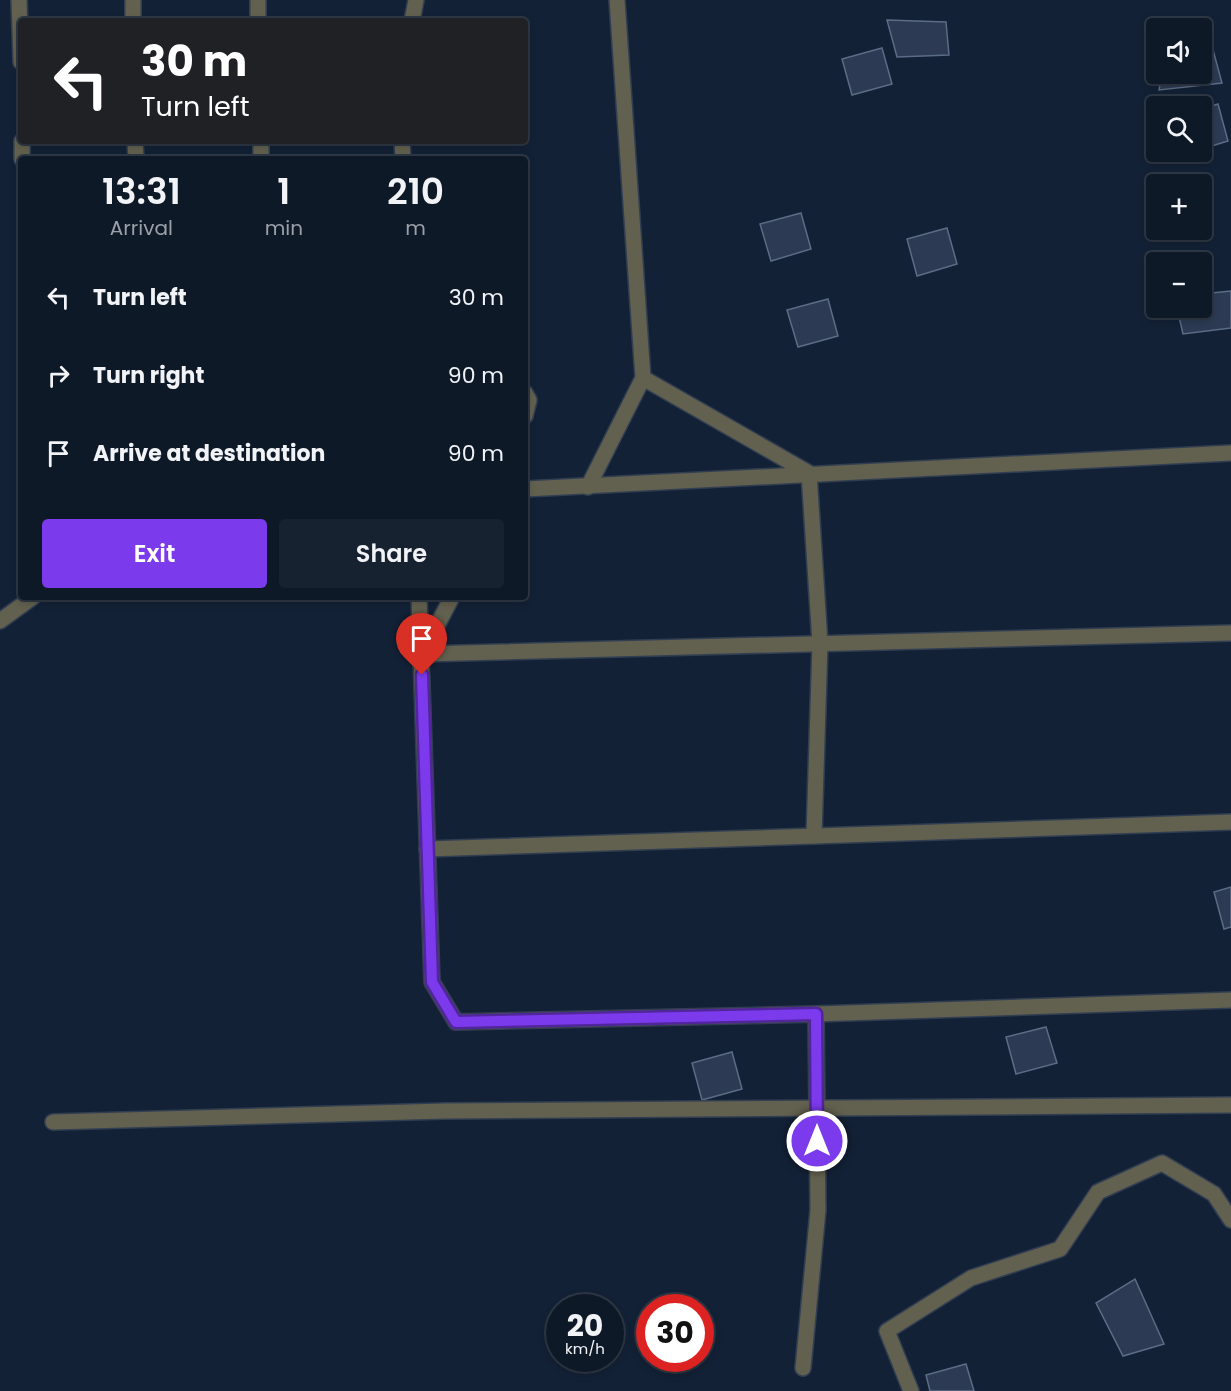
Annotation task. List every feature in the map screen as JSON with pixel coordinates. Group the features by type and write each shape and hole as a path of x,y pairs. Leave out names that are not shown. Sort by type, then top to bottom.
{"street":[{"path":"19,0 20,18"},
{"path":"133,0 133,18"},
{"path":"258,0 258,18"},
{"path":"413,18 416,0"},
{"path":"588,487 643,378 617,0"},
{"path":"643,378 809,473"},
{"path":"528,489 1231,453"},
{"path":"809,473 820,644 813,836"},
{"path":"0,621 29,600"},
{"path":"419,600 432,982 456,1022 816,1014 1231,1000"},
{"path":"422,654 450,600"},
{"path":"422,654 1231,633"},
{"path":"427,849 1231,822"},
{"path":"804,1368 818,1210 816,1014"},
{"path":"53,1122 445,1111 1231,1105"},
{"path":"911,1391 887,1331 971,1278 1060,1249 1098,1192 1162,1163 1214,1194 1231,1220"}],"building":[{"path":"887,20 946,22 949,55 897,57"},
{"path":"1212,46 1222,83 1159,90 1160,84 1212,84"},
{"path":"882,48 892,84 852,95 842,59"},
{"path":"1218,104 1228,141 1212,146 1212,106"},
{"path":"801,213 811,249 771,261 760,224"},
{"path":"947,228 957,264 917,276 907,239"},
{"path":"1231,291 1231,328 1183,334 1179,318 1212,318 1212,293"},
{"path":"828,299 838,336 798,347 787,310"},
{"path":"1231,887 1231,927 1224,929 1214,892"},
{"path":"1046,1027 1057,1063 1016,1074 1006,1037"},
{"path":"732,1052 742,1089 702,1100 692,1063"},
{"path":"1135,1279 1164,1344 1123,1356 1096,1303"},
{"path":"966,1364 974,1391 930,1391 926,1375"}],"route":[{"path":"422,675 432,982 456,1022 816,1014 817,1141"}]}
